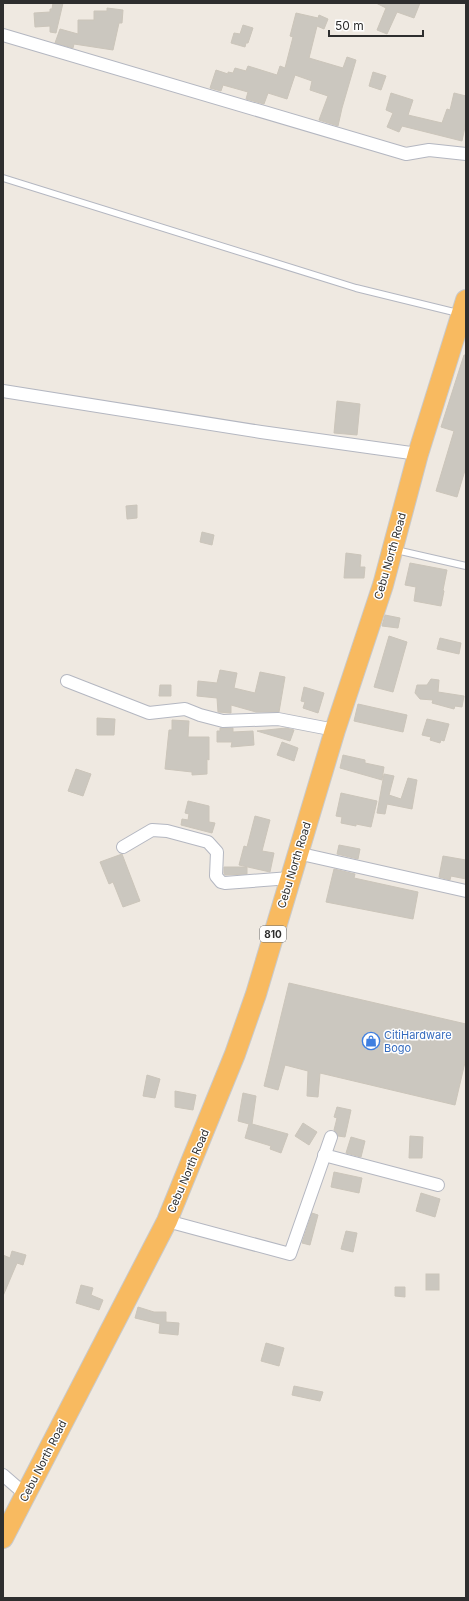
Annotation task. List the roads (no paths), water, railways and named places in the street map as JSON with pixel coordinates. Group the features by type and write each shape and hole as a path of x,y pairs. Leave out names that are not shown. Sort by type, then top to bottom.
{"highway":[{"name":"Cebu North Road","path":"3,1538 167,1221 235,1054 256,994 335,730 380,592 418,454 464,307"}],"street":[{"path":"3,35 406,154 429,150 466,154"},
{"path":"3,391 261,432 418,454"},
{"path":"67,681 149,713 185,709 222,721 278,719 335,730"},
{"path":"123,847 152,830 167,831 208,842 217,852 216,876 225,884 290,878"},
{"path":"297,854 466,891"},
{"path":"167,1221 290,1254 331,1137"},
{"path":"324,1155 438,1184"},
{"path":"3,1475 26,1494"}],"lane":[{"path":"3,178 356,288 464,307"},
{"path":"392,550 466,566"}],"place":[{"name":"CitiHardware Bogo","path":"371,1041"}]}
